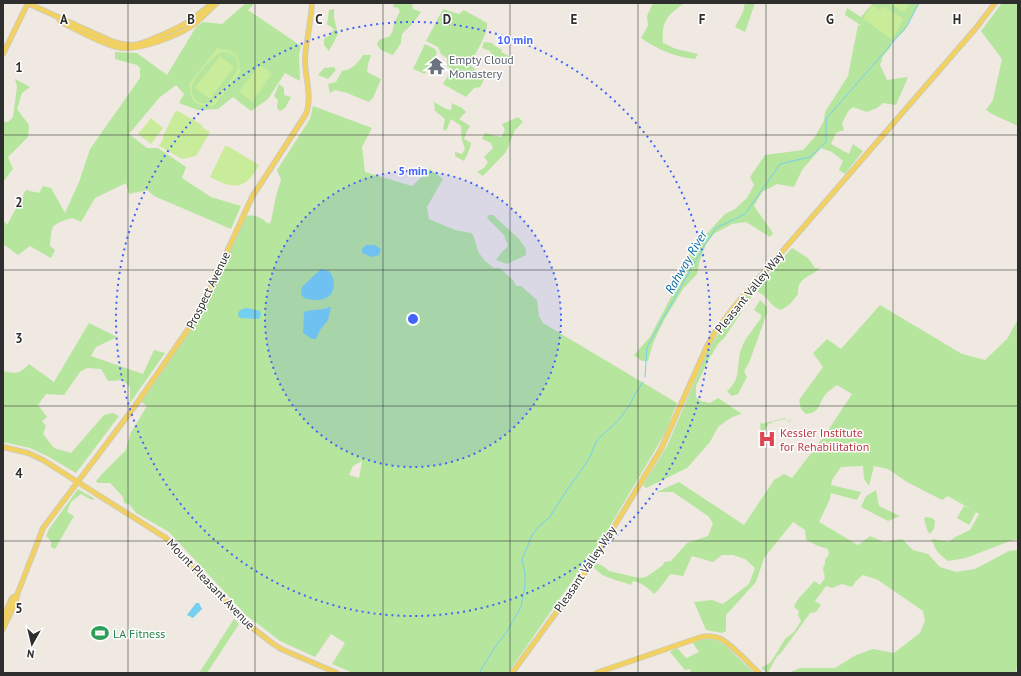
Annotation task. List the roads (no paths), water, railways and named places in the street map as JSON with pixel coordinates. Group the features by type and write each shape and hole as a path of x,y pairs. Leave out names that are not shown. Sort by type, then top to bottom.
{"main road":[{"path":"3,54 28,3 59,19 61,22 112,46 134,48 150,44 188,28 197,22 215,3"},
{"name":"Prospect Avenue","path":"3,629 16,601 16,595 43,528 134,406 191,325 203,304 252,197 304,118 309,104 305,56 312,3"},
{"name":"Pleasant Valley Way","path":"512,673 586,572 660,449 707,346 720,325 976,28 995,3"},
{"name":"Mount Pleasant Avenue","path":"3,447 36,456 166,538 242,619 272,643 282,649 337,673"},
{"name":"Prospect Avenue","path":"3,618 12,598 16,595"},
{"path":"596,673 701,637 710,636 717,637 725,641 759,673"}],"water":[{"path":"366,245 374,245 381,249 379,255 372,257 362,253 362,249"},
{"path":"321,269 329,271 333,278 334,286 332,293 321,300 304,298 301,294 302,287"},
{"path":"331,307 328,320 320,330 316,339 312,339 303,333 304,313 306,311"},
{"path":"247,308 260,311 260,318 240,318 238,315 239,312 242,309"},
{"path":"196,603 199,603 202,609 193,618 187,615"}],"waterway":[{"name":"Rahway River","path":"645,377 647,347 704,246 716,228 745,214 780,164 810,157 826,142 826,119 907,26 919,3"},
{"name":"Rahway River","path":"479,673 495,647 506,633 521,607 525,585 525,573 522,560 532,535 538,527 549,518 589,459 597,440 618,421 631,403 643,382"}],"place":[{"name":"Empty Cloud Monastery","path":"436,66"},
{"name":"Kessler Institute for Rehabilitation","path":"767,439"},
{"name":"LA Fitness","path":"100,633"}]}
